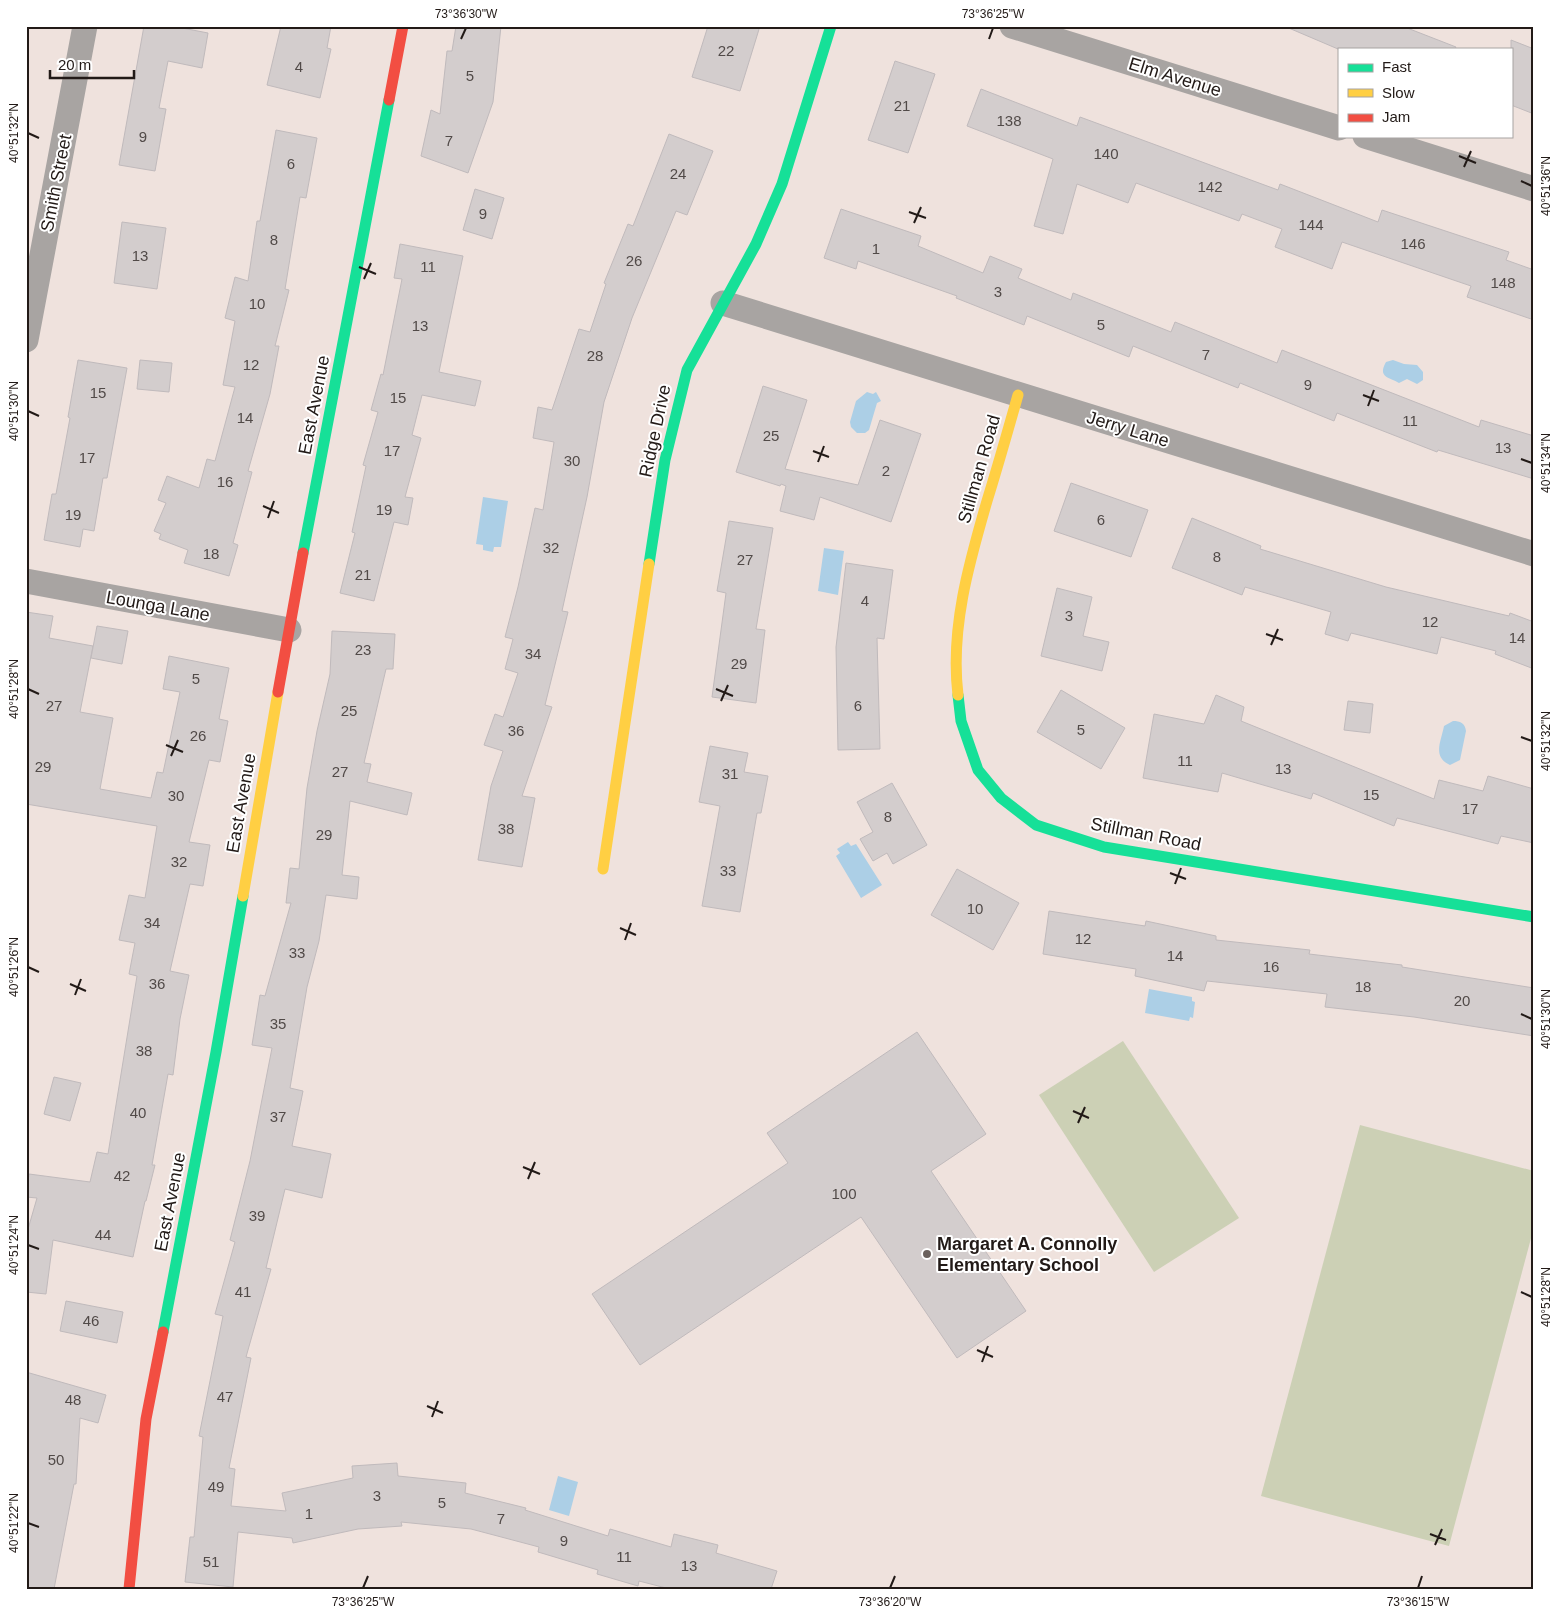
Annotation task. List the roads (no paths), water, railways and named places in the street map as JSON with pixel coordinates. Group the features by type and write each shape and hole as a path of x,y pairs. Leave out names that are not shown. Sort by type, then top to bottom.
{"street":[{"name":"Smith Street","path":"26,340 85,26"},
{"name":"East Avenue","path":"129,1589 146,1419 216,1052 289,630 403,26"},
{"name":"Ridge Drive","path":"603,869 665,460 687,370 756,244 782,184 831,26"},
{"name":"Elm Avenue","path":"1012,26 1338,128"},
{"path":"1371,138 1534,189"},
{"name":"Jerry Lane","path":"723,303 1534,554"},
{"name":"Stillman Road","path":"1018,395 976,540 961,606 955,669 961,721 978,770 1001,798 1036,824 1104,847 1534,917"},
{"name":"Lounga Lane","path":"26,581 289,630"}],"water":[{"path":"1393,360 1404,364 1417,365 1423,372 1423,380 1417,384 1407,379 1399,383 1386,376 1383,371 1386,362"},
{"path":"867,392 873,394 876,392 881,401 877,403 869,430 865,433 857,433 851,427 850,422 856,401"},
{"path":"483,497 508,501 501,547 494,547 493,552 483,550 483,545 476,544"},
{"path":"824,548 844,551 838,595 818,591"},
{"path":"1453,721 1462,723 1466,731 1460,760 1450,765 1441,758 1439,749 1444,726"},
{"path":"848,842 851,846 856,844 882,885 861,898 836,856 840,853 837,849"},
{"path":"1149,989 1192,997 1192,1001 1195,1002 1193,1018 1190,1017 1189,1021 1145,1013"},
{"path":"558,1476 578,1482 569,1516 549,1510"}],"place":[{"name":"Margaret A. Connolly Elementary School","path":"927,1254"}]}
